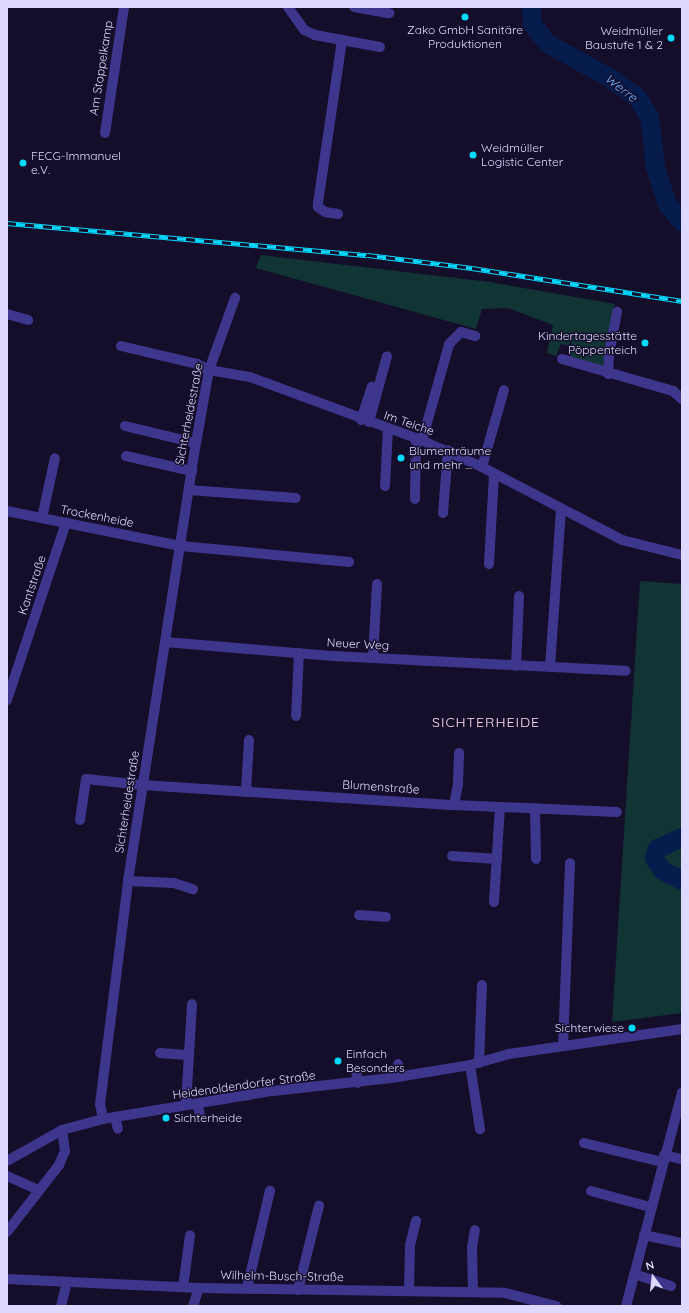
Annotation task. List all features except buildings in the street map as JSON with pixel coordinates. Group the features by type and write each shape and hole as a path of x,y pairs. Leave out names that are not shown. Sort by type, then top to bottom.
{"street":[{"name":"Am Stoppelkamp","path":"105,133 124,7"},
{"path":"288,7 304,30 342,40 380,47"},
{"path":"354,7 389,13"},
{"path":"338,214 321,210 318,203 342,40"},
{"name":"Sichterheidestraße","path":"103,1118 100,1104 128,881 196,443 209,370 235,298"},
{"path":"608,374 609,354 617,312"},
{"path":"7,314 28,320"},
{"path":"415,499 419,440 449,344 461,332 475,336"},
{"name":"Im Teiche","path":"121,346 197,364 209,370 250,377 365,421 448,450 622,540 682,555"},
{"path":"365,421 384,355"},
{"path":"562,359 608,374 673,391 682,399"},
{"path":"482,467 504,390"},
{"path":"124,426 196,443"},
{"path":"386,486 388,429"},
{"path":"443,513 448,450"},
{"path":"126,456 192,471"},
{"path":"42,518 55,458"},
{"path":"489,564 494,474"},
{"path":"189,490 296,498"},
{"path":"550,667 561,508"},
{"name":"Trockenheide","path":"7,511 181,546 350,562"},
{"name":"Kantstraße","path":"7,700 66,524"},
{"path":"373,658 377,584"},
{"path":"516,666 519,596"},
{"name":"Neuer Weg","path":"165,642 373,658 626,671"},
{"path":"296,716 299,653"},
{"path":"246,791 249,740"},
{"path":"454,805 458,784 459,754"},
{"name":"Blumenstraße","path":"80,820 86,779 142,785 454,805 617,812"},
{"path":"494,902 500,807"},
{"path":"535,808 536,859"},
{"path":"452,856 497,859"},
{"path":"563,1046 570,863"},
{"path":"128,881 174,883 193,889"},
{"path":"359,915 386,917"},
{"path":"480,1129 474,1064 482,985"},
{"path":"186,1105 192,1004"},
{"name":"Heidenoldendorfer Straße","path":"7,1161 62,1130 103,1118 197,1103 273,1087 308,1083 358,1083 396,1080 474,1064 509,1054 682,1029"},
{"path":"160,1053 188,1055"},
{"path":"396,1080 398,1064"},
{"path":"356,1071 358,1083"},
{"path":"626,1306 663,1158 681,1104 682,1092"},
{"path":"197,1103 200,1115"},
{"path":"115,1117 118,1129"},
{"path":"7,1232 59,1165 65,1151 62,1130"},
{"path":"584,1143 663,1158 682,1159"},
{"path":"7,1176 39,1190"},
{"path":"249,1288 270,1191"},
{"path":"591,1191 650,1207"},
{"path":"298,1290 319,1206"},
{"path":"409,1291 410,1245 416,1221"},
{"path":"249,1288 267,1224"},
{"path":"473,1292 472,1248 475,1230"},
{"path":"644,1234 682,1243"},
{"path":"183,1287 190,1235"},
{"path":"634,1274 671,1286"},
{"name":"Wilhelm-Busch-Straße","path":"7,1279 199,1288 505,1292 556,1306"},
{"path":"61,1306 67,1282"},
{"path":"193,1306 199,1288"}],"green space":[{"path":"261,255 490,282 615,304 603,367 570,360 571,346 561,344 556,356 547,353 553,325 508,308 482,309 476,329 256,268"},
{"path":"640,581 682,584 682,1013 612,1022"}],"waterway":[{"name":"Werre","path":"531,7 532,24 547,43 612,79 637,97 649,117 655,167 667,204 682,222"},
{"path":"682,837 657,848 654,858 662,870 682,880"}],"railway":[{"path":"7,223 368,255 472,268 682,301"}],"place":[{"name":"Zako GmbH Sanitäre Produktionen","path":"465,17"},
{"name":"Weidmüller Baustufe 1 & 2","path":"671,38"},
{"name":"Weidmüller Logistic Center","path":"473,155"},
{"name":"FECG-Immanuel e.V.","path":"23,163"},
{"name":"Kindertagesstätte Pöppenteich","path":"645,343"},
{"name":"Blumenträume und mehr ...","path":"401,458"},
{"name":"Sichterwiese","path":"632,1028"},
{"name":"Einfach Besonders","path":"338,1061"},
{"name":"Sichterheide","path":"166,1118"}],"district":[{"name":"SICHTERHEIDE","path":"486,722"}]}
